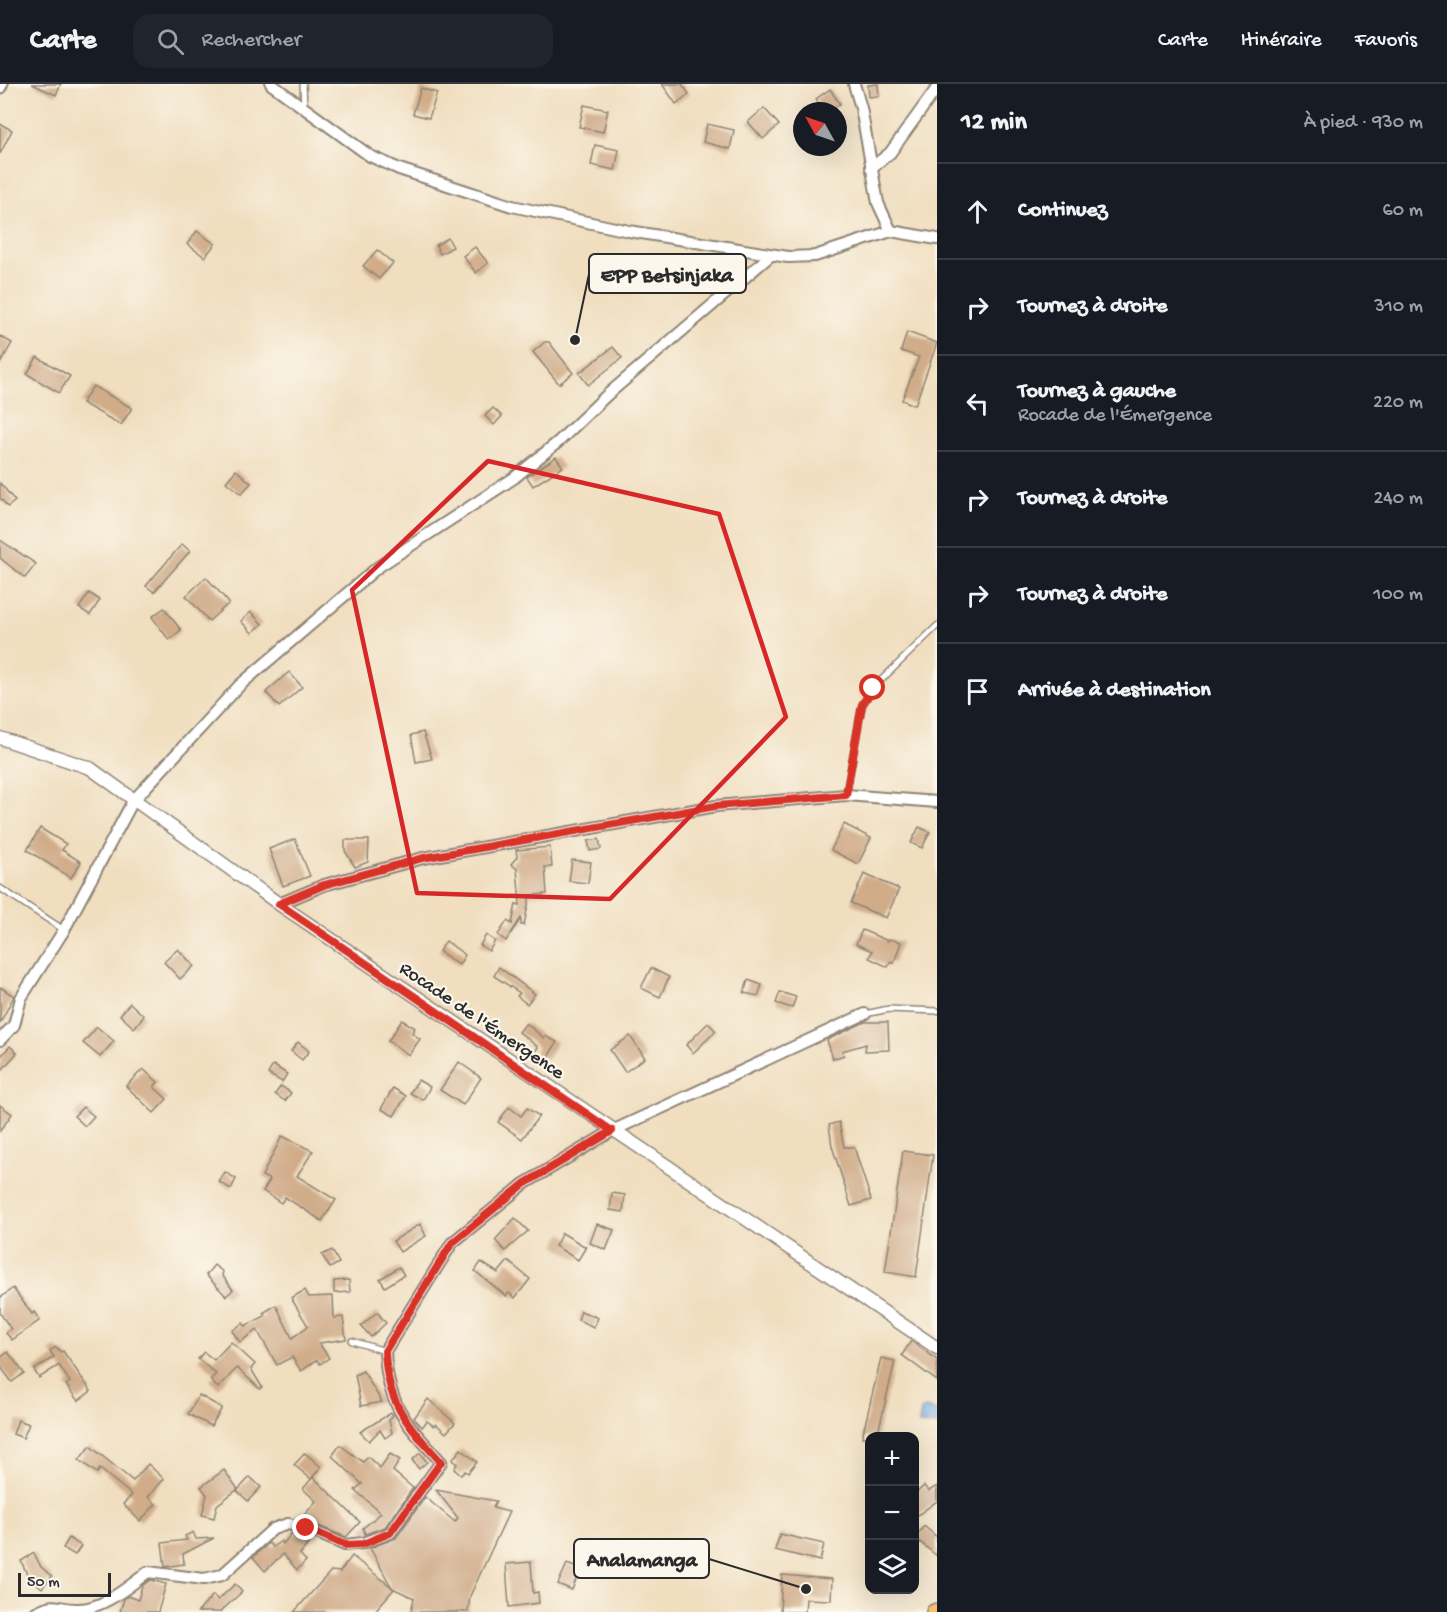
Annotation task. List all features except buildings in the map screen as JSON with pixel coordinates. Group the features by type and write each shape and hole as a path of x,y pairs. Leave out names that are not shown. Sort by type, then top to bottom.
{"street":[{"path":"271,84 370,156 448,186 547,214 629,231 771,255 815,256 891,231 937,239"},
{"path":"854,84 861,108 878,203 891,231"},
{"path":"871,168 890,153 937,88"},
{"path":"0,1040 14,1025 21,998 64,930 133,801 240,685 378,567 514,478 558,442 687,325 771,255"},
{"name":"Rocade de l'Émergence","path":"0,738 90,768 279,904 612,1131 937,1348"},
{"path":"279,904 324,885 423,858 716,806 846,795 937,802"},
{"path":"36,1612 51,1604 78,1610 101,1602 148,1572 204,1580 222,1575 273,1529 288,1524 306,1528 345,1545 363,1544 390,1533 441,1462 399,1413 386,1371 385,1351 452,1243 524,1184 612,1131 865,1014"}],"lane":[{"path":"303,84 305,108"},
{"path":"846,795 862,705 873,688 937,626"},
{"path":"0,888 64,930"},
{"path":"865,1014 889,1008 937,1011"},
{"path":"352,1341 385,1351"}],"highlighted area":[{"path":"488,461 719,514 786,717 610,899 417,893 352,590"}],"water":[{"path":"926,1408 937,1411 937,1425 919,1424 921,1411"}],"place":[{"name":"EPP Betsinjaka","path":"575,340"},
{"name":"Analamanga","path":"806,1589"}],"route":[{"path":"306,1528 345,1545 363,1544 390,1533 441,1462 399,1413 386,1371 385,1351 452,1243 524,1184 612,1131 279,904 324,885 423,858 532,837 716,806 846,795 862,705 873,688"}]}
